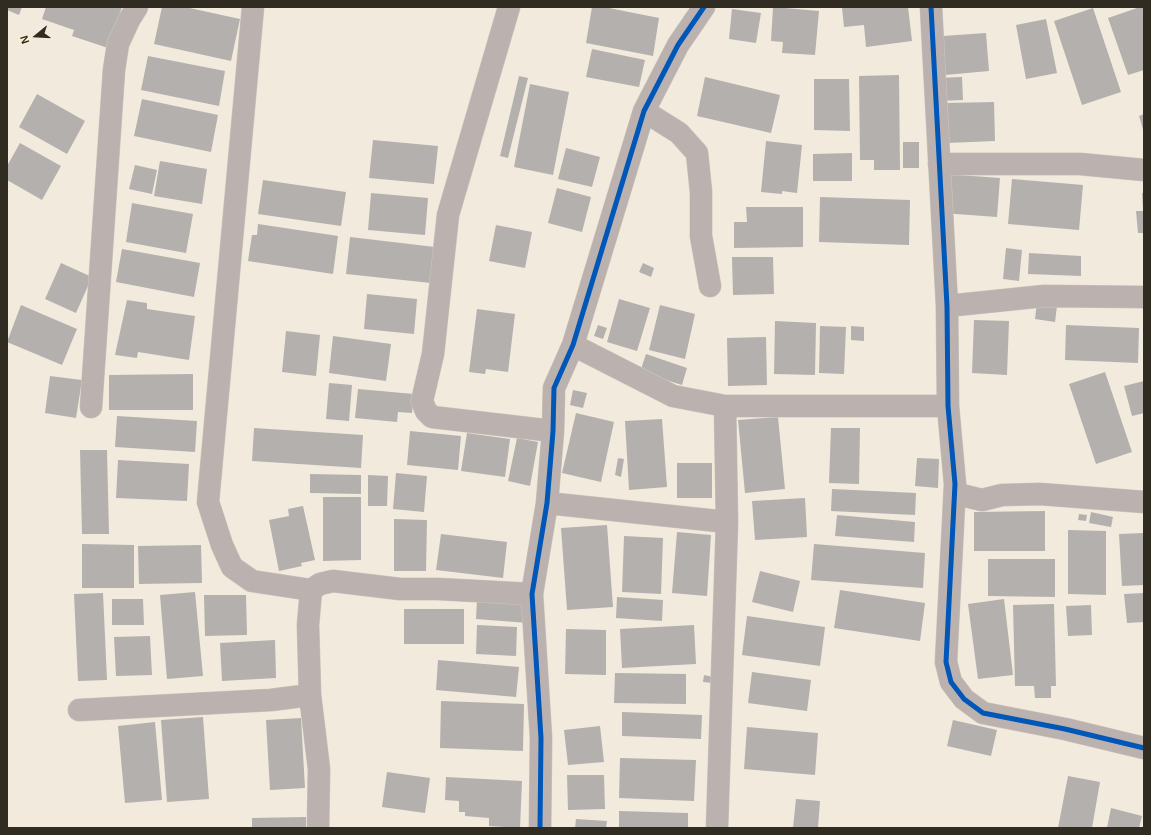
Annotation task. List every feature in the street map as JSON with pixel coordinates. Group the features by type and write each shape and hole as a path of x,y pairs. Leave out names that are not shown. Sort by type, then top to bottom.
{"street":[{"path":"91,407 114,70 118,44 137,7"},
{"path":"253,7 208,502 222,545 232,568 252,581 312,590 320,584 333,581 400,589 438,589 532,594"},
{"path":"509,7 448,215 433,354 422,401 426,411 432,418 553,431"},
{"path":"540,828 541,738 532,594 546,503 553,431 554,388 573,345 644,111 678,45 704,7"},
{"path":"931,7 947,306 948,406 957,494 982,500 1002,496 1040,494 1144,502"},
{"path":"644,111 679,133 697,153 701,192 701,236 710,286"},
{"path":"939,164 1080,164 1144,170"},
{"path":"947,306 1044,296 1144,297"},
{"path":"573,345 673,396 725,406 948,406"},
{"path":"717,828 727,522 725,406"},
{"path":"955,484 946,662 951,682 964,700 982,713 1065,729 1144,748"},
{"path":"546,503 727,522"},
{"path":"312,590 308,625 310,695 319,769 318,828"},
{"path":"79,710 271,700 310,695"}],"building":[{"path":"7,7 22,7 19,15 7,10"},
{"path":"46,7 122,7 108,48 72,36 74,30 42,19"},
{"path":"162,7 185,7 240,19 231,61 154,44"},
{"path":"592,7 604,7 659,18 653,56 586,43"},
{"path":"773,7 819,11 815,55 782,53 783,42 771,41"},
{"path":"908,7 912,41 866,47 864,25 844,27 842,8"},
{"path":"1144,7 1144,70 1128,75 1108,18"},
{"path":"1093,8 1121,92 1082,105 1054,21"},
{"path":"732,9 761,13 756,43 729,39"},
{"path":"1046,19 1057,73 1026,79 1016,25"},
{"path":"986,33 989,71 945,75 943,36"},
{"path":"592,49 645,60 639,87 586,77"},
{"path":"148,56 225,71 219,106 141,90"},
{"path":"899,75 900,170 874,170 874,160 860,160 859,76"},
{"path":"519,76 528,78 508,158 500,156"},
{"path":"705,77 780,95 771,133 697,116"},
{"path":"962,77 963,100 938,101 937,78"},
{"path":"814,79 849,79 850,131 814,130"},
{"path":"530,84 569,92 553,175 514,167"},
{"path":"37,94 85,121 67,154 19,127"},
{"path":"142,99 218,115 211,152 134,136"},
{"path":"994,102 995,141 947,143 946,103"},
{"path":"1144,114 1144,133 1139,116"},
{"path":"373,140 438,146 434,184 369,178"},
{"path":"766,141 802,145 797,193 782,191 782,194 761,192"},
{"path":"903,142 919,142 919,168 903,168"},
{"path":"20,143 61,166 42,200 7,180 7,166"},
{"path":"566,148 600,157 592,187 558,179"},
{"path":"852,153 852,181 813,181 813,154"},
{"path":"160,161 207,169 202,204 154,196"},
{"path":"135,165 157,170 152,194 129,189"},
{"path":"945,174 1000,178 997,217 942,213"},
{"path":"1012,179 1083,185 1079,230 1008,224"},
{"path":"263,180 346,192 341,226 258,214"},
{"path":"557,188 591,197 582,232 548,223"},
{"path":"371,193 428,198 425,235 368,230"},
{"path":"1142,193 1144,193 1144,209 1143,209"},
{"path":"820,197 910,200 909,245 819,242"},
{"path":"132,203 193,214 186,253 126,242"},
{"path":"746,207 803,207 803,247 734,248 734,222 747,222"},
{"path":"1136,211 1144,211 1144,233 1138,233"},
{"path":"258,224 338,236 333,274 248,261 252,235 257,235"},
{"path":"496,225 532,232 525,268 489,261"},
{"path":"350,237 435,247 431,283 346,274"},
{"path":"1006,248 1022,250 1019,281 1003,279"},
{"path":"122,249 200,263 194,297 116,282"},
{"path":"1029,253 1081,256 1081,276 1028,274"},
{"path":"732,257 773,257 774,294 733,295"},
{"path":"61,263 92,277 76,313 45,299"},
{"path":"643,263 654,268 651,277 639,272"},
{"path":"367,294 417,299 414,334 364,329"},
{"path":"619,299 650,308 637,351 607,342"},
{"path":"127,300 147,303 147,309 195,316 189,360 138,352 137,358 115,355"},
{"path":"1037,303 1057,306 1055,322 1035,319"},
{"path":"21,305 77,329 62,365 7,342"},
{"path":"660,305 695,314 685,359 649,350"},
{"path":"477,309 515,314 508,372 486,369 485,374 469,372"},
{"path":"974,320 1009,321 1007,375 972,373"},
{"path":"775,321 816,323 815,375 774,374"},
{"path":"598,325 607,328 603,339 594,336"},
{"path":"1066,325 1139,328 1138,363 1065,360"},
{"path":"820,326 846,327 844,374 819,373"},
{"path":"851,326 864,327 864,341 851,340"},
{"path":"286,331 320,335 316,376 282,372"},
{"path":"333,336 391,344 386,381 329,373"},
{"path":"766,337 767,385 728,386 727,338"},
{"path":"646,354 687,368 682,385 640,372"},
{"path":"1105,372 1132,452 1096,464 1069,384"},
{"path":"193,374 193,410 109,410 109,375"},
{"path":"50,376 82,380 76,418 45,413"},
{"path":"1144,381 1144,413 1132,416 1124,386"},
{"path":"329,383 352,385 349,421 326,419"},
{"path":"358,389 414,394 412,413 398,412 397,422 355,418"},
{"path":"573,390 587,393 583,408 570,405"},
{"path":"576,413 614,422 601,482 562,473"},
{"path":"117,416 197,421 195,452 115,447"},
{"path":"778,417 785,489 745,493 738,420"},
{"path":"662,419 667,487 629,490 625,421"},
{"path":"254,428 363,435 361,468 252,461"},
{"path":"831,428 860,428 859,484 829,483"},
{"path":"410,431 461,436 458,470 407,465"},
{"path":"467,433 510,439 505,477 461,471"},
{"path":"517,438 538,442 530,486 508,481"},
{"path":"80,450 107,450 109,534 82,534"},
{"path":"618,458 624,459 621,477 615,475"},
{"path":"917,458 939,459 938,488 915,486"},
{"path":"118,460 189,464 187,501 116,498"},
{"path":"677,463 712,463 712,498 677,498"},
{"path":"396,473 427,476 424,512 393,509"},
{"path":"310,474 361,475 361,494 310,493"},
{"path":"368,475 388,476 387,506 368,506"},
{"path":"832,489 916,493 915,515 831,511"},
{"path":"323,497 361,497 361,560 323,561"},
{"path":"805,498 807,537 755,540 752,501"},
{"path":"303,506 315,560 301,563 302,566 279,571 269,520 289,516 288,509"},
{"path":"1045,511 1045,551 974,551 974,512"},
{"path":"1091,512 1113,517 1111,527 1089,523"},
{"path":"1079,514 1087,515 1086,521 1078,520"},
{"path":"837,515 915,522 914,542 835,536"},
{"path":"394,519 427,520 426,571 394,571"},
{"path":"607,525 613,607 567,610 561,528"},
{"path":"1068,530 1106,531 1106,595 1068,594"},
{"path":"677,532 711,535 707,596 672,593"},
{"path":"1144,533 1144,585 1122,586 1119,534"},
{"path":"441,534 507,542 503,578 436,570"},
{"path":"624,536 663,538 661,594 622,592"},
{"path":"82,544 134,545 134,588 82,588"},
{"path":"814,544 925,553 923,588 811,580"},
{"path":"201,545 202,583 139,584 138,546"},
{"path":"988,559 1055,559 1055,597 988,596"},
{"path":"760,571 800,581 793,612 752,602"},
{"path":"840,590 925,603 920,641 834,628"},
{"path":"195,592 203,676 167,679 160,595"},
{"path":"103,593 107,680 78,681 74,594"},
{"path":"1144,593 1144,622 1127,623 1124,594"},
{"path":"204,595 246,595 247,635 205,636"},
{"path":"617,597 663,600 662,621 616,618"},
{"path":"112,599 143,599 144,625 112,625"},
{"path":"477,599 530,603 528,623 476,619"},
{"path":"1004,599 1013,675 978,679 968,604"},
{"path":"1054,604 1056,686 1051,686 1051,698 1035,698 1034,686 1015,686 1013,605"},
{"path":"1091,605 1092,635 1068,636 1066,606"},
{"path":"404,609 464,609 464,644 404,644"},
{"path":"747,616 825,627 820,666 742,655"},
{"path":"477,625 517,627 516,656 476,654"},
{"path":"694,625 696,664 622,668 620,629"},
{"path":"566,629 606,630 606,675 565,674"},
{"path":"150,636 152,675 116,676 114,637"},
{"path":"275,640 276,678 222,681 220,643"},
{"path":"438,660 519,667 516,697 436,690"},
{"path":"752,672 811,680 807,711 748,703"},
{"path":"615,673 686,674 686,704 614,703"},
{"path":"704,675 713,677 712,683 703,682"},
{"path":"441,701 524,704 523,751 440,748"},
{"path":"622,712 702,715 701,739 622,736"},
{"path":"203,717 209,799 167,802 161,720"},
{"path":"301,718 305,788 270,790 266,720"},
{"path":"953,720 997,730 991,756 947,746"},
{"path":"155,722 162,800 125,803 118,726"},
{"path":"600,726 604,762 568,765 564,730"},
{"path":"747,727 818,733 815,775 744,769"},
{"path":"620,758 696,760 694,801 619,798"},
{"path":"387,772 430,778 425,813 382,807"},
{"path":"567,775 604,775 605,809 568,810"},
{"path":"1068,776 1100,782 1092,828 1058,828"},
{"path":"446,777 522,781 520,828 489,826 489,818 465,816 465,812 459,812 459,801 445,800"},
{"path":"796,799 820,801 818,828 793,828"},
{"path":"1111,808 1142,816 1139,828 1107,828"},
{"path":"619,811 688,813 688,828 619,828"},
{"path":"306,817 306,828 252,828 252,818"},
{"path":"576,819 607,821 606,828 575,828"}],"cycle path":[{"path":"540,828 541,738 532,594 547,503 553,431 554,388 573,345 644,111 678,45 704,7"},
{"path":"931,7 947,306 948,406 955,484 946,662 951,682 964,699 983,713 1065,729 1144,748"}]}
